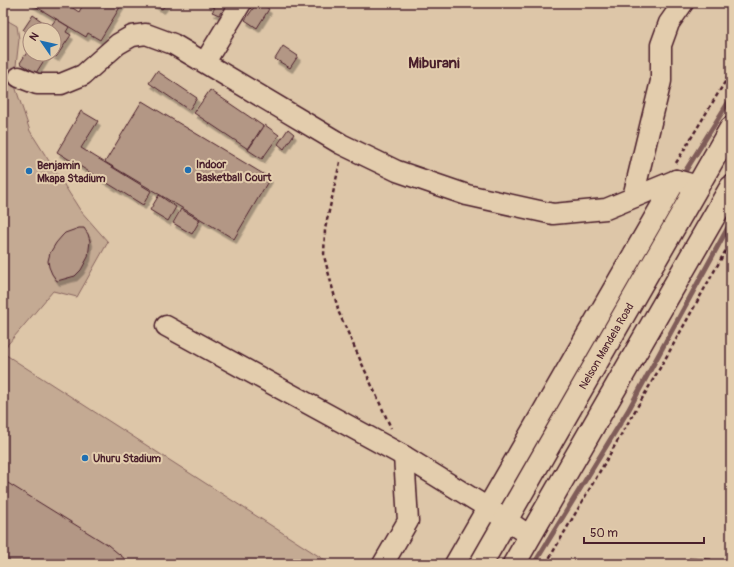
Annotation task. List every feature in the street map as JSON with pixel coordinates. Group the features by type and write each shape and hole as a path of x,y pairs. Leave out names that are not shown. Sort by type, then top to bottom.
{"main road":[{"name":"Nelson Mandela Road","path":"481,564 731,128"},
{"path":"514,564 731,187"}],"lane":[{"path":"205,62 240,3"},
{"path":"633,197 661,80 661,46 669,23 683,3"},
{"path":"19,77 37,84 61,84 83,75 118,44 132,36 146,34 173,44 205,62 341,144 397,171 467,195 553,214 606,209 676,180 698,186"},
{"path":"455,564 676,180"},
{"path":"166,326 404,456 530,536"},
{"path":"384,564 408,521 404,456"}],"path":[{"path":"341,144 340,166 332,193 325,229 324,256 339,313 404,456"},
{"path":"546,564 668,354 731,241"}],"shaded area":[{"name":"Benjamin Mkapa Stadium","path":"3,18 17,26 19,39 15,75 16,89 30,131 80,210 108,242 77,297 53,291 3,350"},
{"name":"Uhuru Stadium","path":"3,353 331,564 3,564"}],"building":[{"path":"30,3 65,3 79,12 84,3 122,4 100,40 88,33 86,37"},
{"path":"152,3 167,3 162,9"},
{"path":"207,3 237,3 224,14 221,12 219,15 212,12 215,8"},
{"path":"257,3 260,3 269,9 257,28 245,20"},
{"path":"33,15 43,22 28,22"},
{"path":"56,19 61,22 54,22"},
{"path":"62,23 69,27 66,32 71,35 62,48"},
{"path":"283,46 298,56 290,68 275,59"},
{"path":"22,60 22,62 43,62 36,73 20,63"},
{"path":"157,71 197,98 189,110 149,83"},
{"path":"210,90 263,126 248,149 194,113"},
{"name":"Indoor Basketball Court","path":"142,101 270,178 234,239 105,162"},
{"path":"81,111 98,121 81,148 151,191 143,205 57,152"},
{"path":"265,125 279,135 262,159 248,150"},
{"path":"288,129 294,134 284,149 278,144"},
{"path":"159,195 176,207 168,221 150,210"},
{"path":"181,209 200,220 192,234 173,223"},
{"path":"79,228 84,228 88,234 90,241 88,257 81,270 75,276 57,281 49,267 48,261 50,253 65,233"},
{"path":"3,480 108,545 131,564 3,564"},
{"path":"689,558 711,559 711,564 689,564"}],"waterway":[{"path":"681,178 731,98"},
{"path":"534,564 629,409 731,222"}],"place":[{"name":"Indoor Basketball Court","path":"188,170"},
{"name":"Benjamin Mkapa Stadium","path":"29,171"},
{"name":"Uhuru Stadium","path":"85,458"}],"district":[{"name":"Miburani","path":"434,63"}]}
